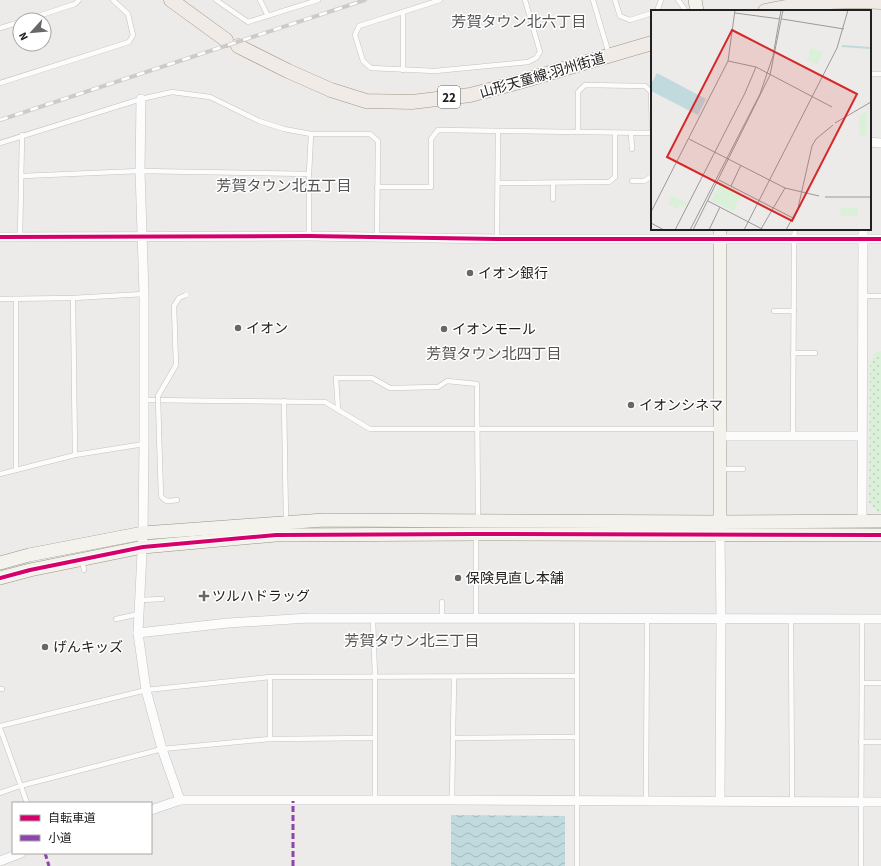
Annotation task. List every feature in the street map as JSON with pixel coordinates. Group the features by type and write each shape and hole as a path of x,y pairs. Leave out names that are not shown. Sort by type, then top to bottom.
{"main road":[{"name":"山形天童線;羽州街道","path":"171,0 238,46 288,71 331,90 366,101 412,102 470,94 651,43"},
{"path":"768,10 792,3 864,4 881,2"}],"street":[{"path":"695,0 697,10"},
{"path":"141,99 140,171 144,294 144,444 143,533 138,633 140,672 162,748 180,800"},
{"path":"871,142 881,143"},
{"path":"862,521 863,230"},
{"path":"0,237 377,236 497,239 720,234 794,239 881,239"},
{"path":"720,234 720,801"},
{"path":"719,433 793,436 862,436"},
{"path":"0,563 143,533 324,520 478,521 720,528 881,535"},
{"path":"0,578 30,570 83,565 142,547 276,536 476,534 720,528 881,521"},
{"path":"138,633 236,622 309,618 881,619"},
{"path":"152,810 180,800 646,800 881,802"},
{"path":"0,861 19,854"}],"lane":[{"path":"50,12 75,4 79,0"},
{"path":"0,83 129,42 133,35 128,14 113,0"},
{"path":"216,0 248,22 318,0"},
{"path":"260,0 268,16"},
{"path":"440,0 359,26 355,35 363,61 371,68 435,71 528,62 536,58 540,52 525,0"},
{"path":"593,0 609,56"},
{"path":"615,0 620,16 630,20 651,13"},
{"path":"657,10 661,0"},
{"path":"678,0 685,10"},
{"path":"402,70 403,12"},
{"path":"0,28 12,24"},
{"path":"578,132 578,92 586,85 645,86 651,92"},
{"path":"0,143 141,99 172,92 210,98 260,121 284,129 311,134 370,134 378,141 377,236"},
{"path":"377,187 431,187 431,139 438,130 651,133"},
{"path":"497,239 498,131"},
{"path":"498,183 609,182 615,177 615,133"},
{"path":"632,133 632,149"},
{"path":"309,236 309,174 311,134"},
{"path":"20,237 22,135"},
{"path":"22,176 140,171 309,174"},
{"path":"632,180 644,181 651,177"},
{"path":"553,182 553,199"},
{"path":"793,436 795,230"},
{"path":"0,299 73,298 144,294"},
{"path":"177,500 167,501 161,496 158,396 176,365 174,306 179,298 186,295"},
{"path":"862,296 881,296"},
{"path":"73,298 75,455"},
{"path":"16,299 16,470"},
{"path":"774,311 794,311"},
{"path":"793,353 815,353"},
{"path":"338,409 336,378 372,378 390,388 438,387 447,381 477,384 478,521"},
{"path":"144,400 326,402 370,429 477,429 719,433"},
{"path":"284,401 286,523"},
{"path":"0,474 75,455 144,444"},
{"path":"720,469 743,469"},
{"path":"476,534 476,619"},
{"path":"476,579 492,579"},
{"path":"140,600 162,599"},
{"path":"442,602 442,619"},
{"path":"116,619 139,614"},
{"path":"646,800 647,618"},
{"path":"373,619 375,677 375,800"},
{"path":"577,619 577,866"},
{"path":"861,866 862,619"},
{"path":"791,620 792,801"},
{"path":"26,802 0,727 146,690 270,678 576,676"},
{"path":"452,800 454,677"},
{"path":"270,678 270,739"},
{"path":"862,683 881,683"},
{"path":"454,738 577,737"},
{"path":"0,793 20,786 162,748 270,739 374,738"},
{"path":"862,742 881,742"}],"green space":[{"path":"877,351 881,351 881,512 878,512 869,503 870,362"}],"water":[{"path":"451,815 565,816 565,866 451,866"}],"railway":[{"path":"0,120 365,0"}],"marked path":[{"path":"293,801 293,866"},
{"path":"45,854 49,866"}],"cycle path":[{"path":"0,237 309,236 497,239 881,239"},
{"path":"0,578 30,570 143,547 276,535 881,535"}],"place":[{"name":"イオン銀行","path":"470,273"},
{"name":"イオン","path":"238,328"},
{"name":"イオンモール","path":"444,329"},
{"name":"イオンシネマ","path":"631,405"},
{"name":"保険見直し本舗","path":"458,578"},
{"name":"ツルハドラッグ","path":"204,596"},
{"name":"げんキッズ","path":"45,647"}],"district":[{"name":"芳賀タウン北六丁目","path":"519,22"},
{"name":"芳賀タウン北五丁目","path":"284,186"},
{"name":"芳賀タウン北四丁目","path":"494,354"},
{"name":"芳賀タウン北三丁目","path":"412,641"}]}
